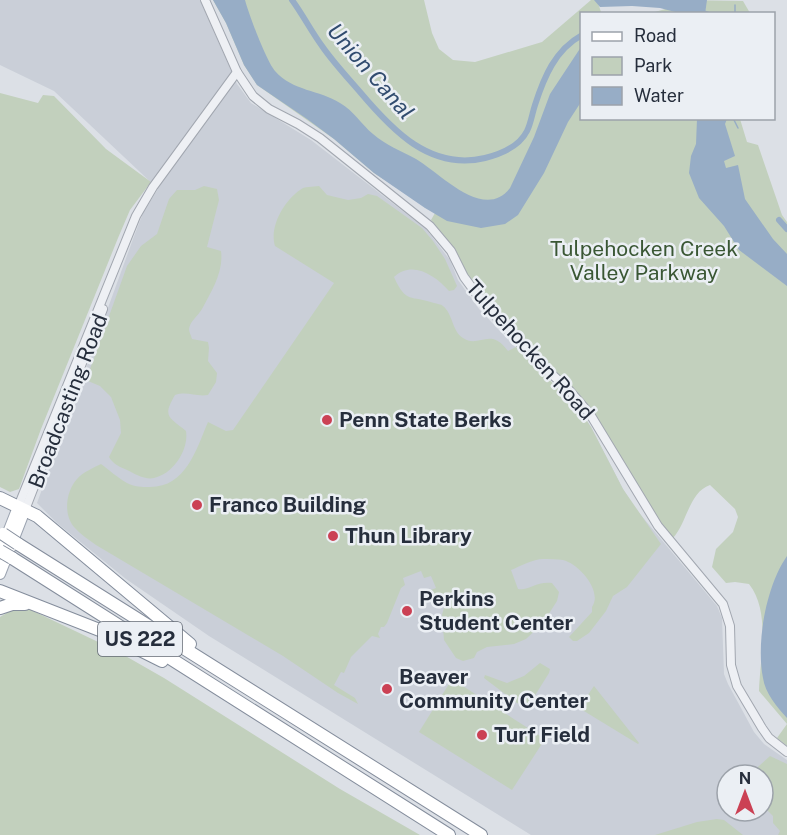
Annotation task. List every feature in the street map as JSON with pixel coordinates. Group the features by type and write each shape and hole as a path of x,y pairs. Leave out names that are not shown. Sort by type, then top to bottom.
{"highway":[{"path":"0,498 37,516 178,635 248,688"},
{"name":"US 222","path":"1,533 481,835"},
{"name":"US 222","path":"0,552 449,835"},
{"path":"0,591 102,631 268,720"},
{"path":"0,608 18,603 34,604"}],"main road":[{"name":"Broadcasting Road","path":"0,552 22,509"},
{"name":"Broadcasting Road","path":"0,574 22,509"}],"street":[{"name":"Tulpehocken Road","path":"205,0 245,87 260,103 320,138 437,232 481,300 531,355 580,401 658,527 723,604 730,626 731,665 737,686 769,738 787,752"},
{"name":"Broadcasting Road","path":"22,509 90,347 132,226 153,188 237,72"}],"shaded area":[{"name":"Penn State Berks","path":"0,0 200,0 237,84 251,103 311,140 426,229 450,260 458,280 479,309 535,368 579,409 635,508 717,606 722,618 724,674 728,684 754,732 764,744 787,760 787,835 531,835 209,636 126,579 57,523 37,503 143,213 158,189 54,91 0,65"}],"green space":[{"name":"Tulpehocken Creek Valley Parkway","path":"213,0 424,0 432,33 439,49 453,60 475,62 542,42 591,0 597,0 601,12 580,12 580,120 740,120 747,142 758,145 782,215 787,222 787,724 759,691 763,636 756,595 749,584 726,583 712,567 716,549 733,532 738,517 735,509 710,485 697,494 673,538 664,530 583,399 534,352 485,298 467,274 455,249 431,220 435,213 374,173 334,139 257,85 244,65 226,23"},
{"name":"Tulpehocken Creek Valley Parkway","path":"680,0 743,1 749,12 655,12 680,5"},
{"path":"0,93 38,103 43,95 54,96 106,149 151,182 130,210 19,489 10,492 0,487"},
{"path":"204,186 217,189 219,200 207,247 221,251 221,267 213,289 189,329 192,339 208,342 208,361 217,373 216,382 208,395 175,395 168,412 169,416 186,431 185,446 178,460 167,472 161,476 147,478 119,466 109,457 121,433 120,420 111,397 100,386 88,381 89,372 127,266 141,246 157,234 169,199 177,190 195,190"},
{"path":"319,186 327,195 348,200 361,198 368,194 377,196 422,228 445,259 457,286 454,290 449,291 430,275 408,270 394,277 398,286 410,297 442,305 463,338 469,341 496,340 508,351 516,347 579,409 591,427 623,489 661,544 627,587 613,596 606,611 589,633 577,641 569,637 592,612 595,601 588,579 569,563 561,560 539,559 511,570 518,589 526,589 541,583 552,583 559,592 557,601 543,623 526,639 514,644 487,647 477,652 474,658 463,661 456,658 444,640 442,615 448,593 431,599 428,591 436,588 431,576 424,578 421,571 403,578 405,585 401,588 387,623 381,627 378,634 380,638 372,636 351,657 344,673 341,672 334,685 355,698 358,704 283,656 96,545 79,532 71,522 67,509 68,496 73,484 88,470 101,464 132,485 150,487 162,485 173,481 188,465 208,422 226,431 233,430 334,283 275,246 276,223 288,201 306,187"},
{"path":"31,610 115,650 164,678 340,789 420,835 0,835 0,617 10,611"},
{"path":"540,663 550,669 549,673 534,697 535,702 527,706 517,703 484,678 485,675 507,683 524,676"},
{"name":"Turf Field","path":"452,679 545,739 512,790 419,732"},
{"path":"594,686 639,743 638,744 579,708"},
{"path":"787,724 787,746 777,738"},
{"path":"770,756 787,764 787,835 778,835 780,831 773,823 775,823 775,763 762,763"},
{"path":"715,819 715,823 728,823 743,835 655,835 697,822"}],"water":[{"path":"213,0 245,0 267,57 282,78 340,103 378,138 416,159 462,192 488,200 499,197 510,188 534,137 550,94 580,49 580,104 568,122 544,173 518,215 505,224 481,228 447,221 374,173 334,139 257,85 244,65 226,23"},
{"path":"594,0 707,0 705,12 675,12 660,8 632,6 600,7"},
{"path":"697,120 727,120 725,124 735,156 724,161 726,168 738,165 745,199 773,239 787,254 787,286 739,250 724,226 699,198 689,173 691,156 696,144"},
{"path":"787,556 787,718 766,689 761,664 761,648 768,599 773,583"}],"waterway":[{"name":"Union Canal","path":"292,0 331,58 385,120 414,144 447,159 485,158 503,152 524,137 538,95 552,65 565,48 580,36"},
{"path":"735,5 735,12"},
{"path":"734,120 738,128"},
{"name":"Union Canal","path":"779,220 787,229"}],"place":[{"name":"Penn State Berks","path":"327,420"},
{"name":"Franco Building","path":"197,505"},
{"name":"Thun Library","path":"333,536"},
{"name":"Perkins Student Center","path":"407,611"},
{"name":"Beaver Community Center","path":"387,689"},
{"name":"Turf Field","path":"482,735"}]}
